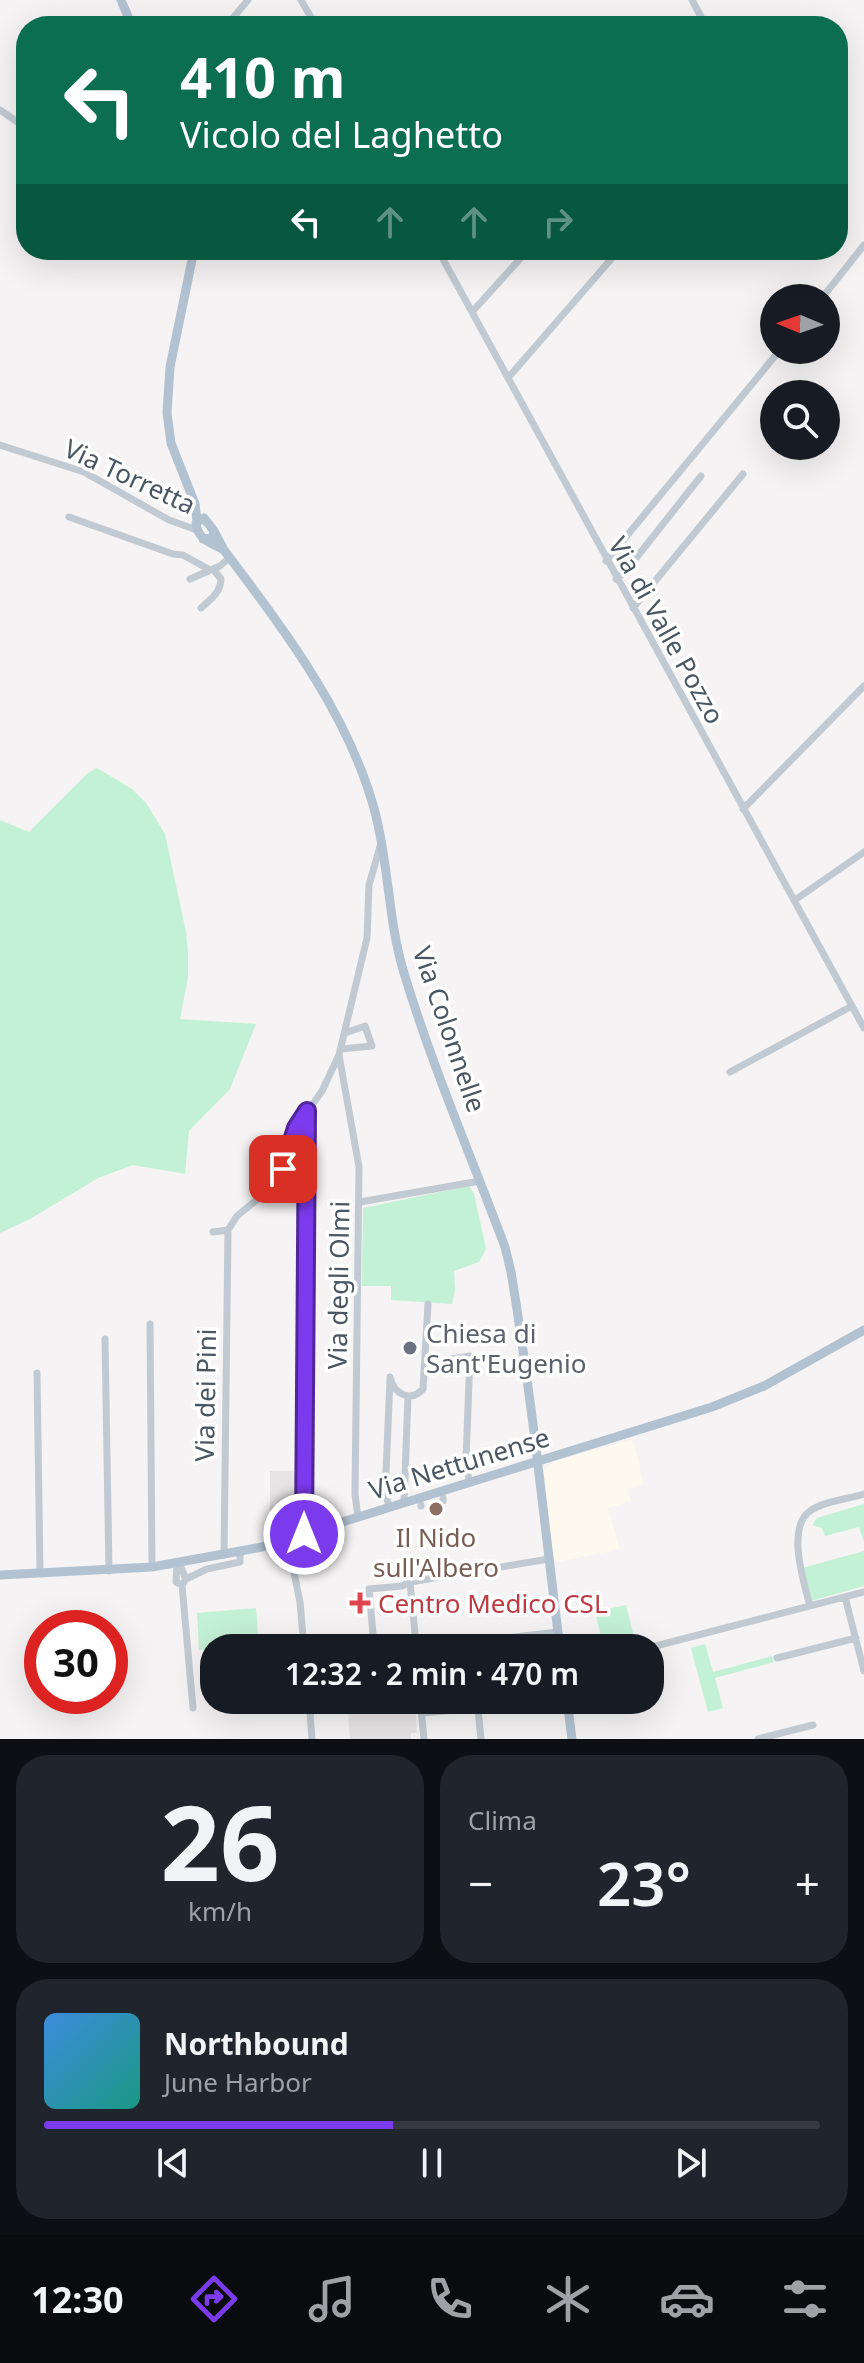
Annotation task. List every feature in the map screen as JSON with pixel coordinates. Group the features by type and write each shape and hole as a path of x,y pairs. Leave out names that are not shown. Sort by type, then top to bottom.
{"main road":[{"name":"Via Colonnelle","path":"192,260 170,367 167,413 173,450 200,524 226,554 338,716 361,769 381,841 401,964 505,1247 511,1272 538,1460 558,1632"},
{"name":"Via Colonnelle","path":"200,524 214,531 226,554"},
{"path":"200,524 212,538 214,531"},
{"name":"Via Nettunense","path":"0,1575 109,1571 178,1564 287,1539 683,1418 799,1368 864,1330"},
{"path":"569,1714 572,1739"}],"street":[{"path":"234,16 248,0"},
{"path":"833,284 864,245"},
{"name":"Via di Valle Pozzo","path":"443,260 864,1028"},
{"path":"472,312 519,260"},
{"path":"508,378 610,260"},
{"path":"606,561 768,364"},
{"name":"Via Torretta","path":"0,445 84,472 169,520 200,524"},
{"path":"633,608 743,474"},
{"path":"616,579 625,572 701,476"},
{"path":"69,517 183,555 211,569 221,579 221,586 201,608"},
{"path":"190,579 211,569 226,554"},
{"path":"743,809 864,686"},
{"path":"213,1232 228,1230 278,1179 296,1128 322,1091 340,1052 367,938 369,885 381,841"},
{"path":"795,900 864,852"},
{"path":"730,1072 852,1006"},
{"path":"340,1052 372,1046 365,1026 345,1033"},
{"name":"Via degli Olmi","path":"340,1052 359,1167 355,1494 358,1518"},
{"path":"304,1534 307,1111"},
{"path":"360,1202 480,1181"},
{"name":"Via dei Pini","path":"224,1555 228,1230"},
{"path":"390,1507 385,1495 390,1377 397,1391 408,1396 417,1395 423,1389 428,1304"},
{"path":"150,1324 152,1567"},
{"path":"105,1339 109,1571"},
{"path":"426,1363 470,1356 466,1459 469,1482"},
{"path":"37,1373 40,1573"},
{"path":"404,1503 408,1396"},
{"path":"810,1606 798,1556 804,1518 815,1509 864,1494"},
{"path":"287,1539 300,1602 303,1634"},
{"path":"178,1564 176,1582 184,1582 207,1569 240,1562 240,1551"},
{"path":"373,1634 369,1589 402,1586 410,1582 549,1559"},
{"path":"184,1582 193,1708"},
{"path":"410,1582 415,1634"},
{"path":"664,1644 864,1592"},
{"path":"845,1597 864,1671"},
{"path":"546,1634 558,1632"},
{"path":"777,1658 856,1638"},
{"path":"310,1714 312,1739"},
{"path":"422,1714 424,1739"},
{"path":"479,1714 481,1739"},
{"path":"758,1739 813,1725"}],"shaded area":[{"path":"633,1439 644,1484 628,1489 631,1501 608,1508 620,1549 558,1562 554,1559 543,1471 555,1461"},
{"path":"270,1471 301,1471 301,1528 282,1534 282,1528 277,1527 277,1535 270,1537"},
{"path":"348,1714 416,1714 417,1733 411,1733 411,1739 350,1739"}],"green space":[{"path":"97,768 132,789 146,803 165,834 188,954 188,977 180,1019 256,1024 230,1089 189,1131 185,1174 133,1165 98,1178 30,1219 0,1233 0,820 29,832 88,773"},
{"path":"469,1186 474,1194 486,1249 479,1262 454,1271 452,1304 391,1300 391,1286 362,1286 363,1208"},
{"path":"864,1504 864,1542 859,1527 825,1536 822,1528 812,1525 817,1518"},
{"path":"864,1551 864,1586 811,1601 802,1568"},
{"path":"626,1605 633,1634 600,1634 595,1612"},
{"path":"256,1608 258,1634 200,1634 199,1650 197,1613"},
{"path":"705,1644 713,1672 772,1656 774,1662 715,1678 723,1708 708,1712 691,1648"}],"place":[{"name":"Chiesa di Sant'Eugenio","path":"410,1348"},
{"name":"Il Nido sull'Albero","path":"436,1509"},
{"name":"Centro Medico CSL","path":"360,1603"}],"route":[{"path":"283,1169 296,1128 307,1111 304,1534"}]}
